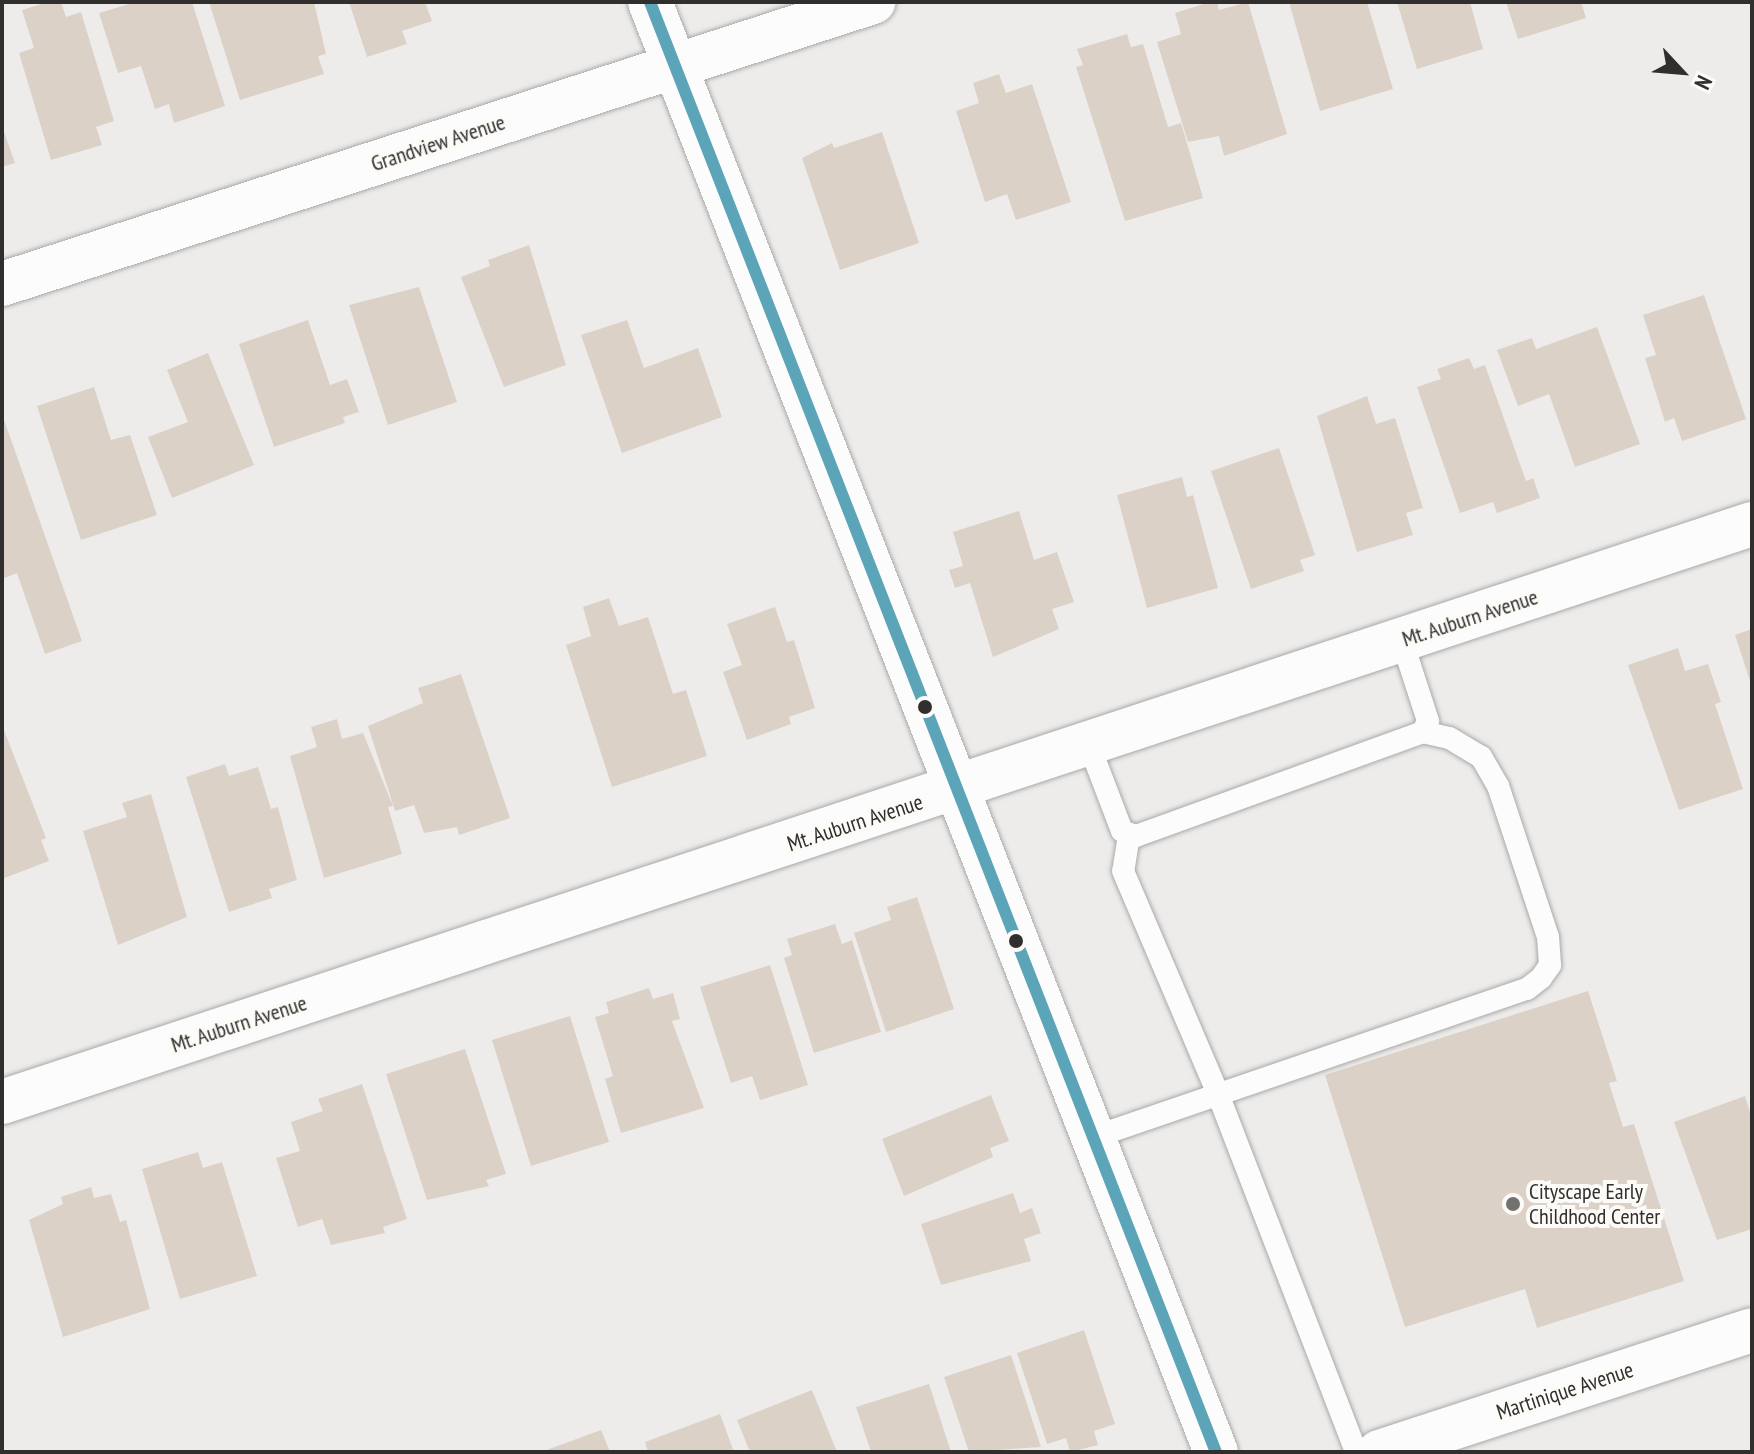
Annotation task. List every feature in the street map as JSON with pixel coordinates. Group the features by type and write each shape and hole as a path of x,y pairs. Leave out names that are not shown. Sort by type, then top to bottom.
{"street":[{"path":"650,2 954,790 1097,1136 1216,1452"},
{"name":"Grandview Avenue","path":"2,284 873,2"},
{"name":"Mt. Auburn Avenue","path":"2,1102 1752,524"},
{"name":"Martinique Avenue","path":"1379,1452 1752,1330"}],"lane":[{"path":"1402,641 1428,721 1423,732"},
{"path":"1088,742 1122,831 1129,835 1423,732 1449,738 1481,757 1498,786 1548,937 1550,965 1527,989 1097,1136"},
{"path":"1129,835 1123,871 1218,1094 1356,1452"}],"building":[{"path":"48,2 61,2 66,17 81,12 114,121 96,127 102,145 51,160 19,53 34,48 22,10"},
{"path":"136,2 192,2 225,106 174,123 169,104 155,109 141,66 118,73 99,13"},
{"path":"209,2 314,2 326,54 318,56 324,74 240,100"},
{"path":"349,2 425,2 432,21 402,31 407,44 367,57"},
{"path":"1217,2 1219,10 1248,2 1287,134 1224,156 1219,136 1188,142 1157,42 1181,34 1175,13"},
{"path":"1289,2 1367,2 1393,89 1320,111"},
{"path":"1397,2 1470,2 1483,49 1417,69"},
{"path":"1506,2 1581,2 1586,18 1518,39"},
{"path":"1127,34 1131,47 1143,44 1168,127 1181,123 1203,198 1125,221 1076,67 1083,65 1077,49"},
{"path":"999,74 1006,93 1032,84 1071,202 1016,220 1007,194 985,202 956,111 979,103 973,83"},
{"path":"2,126 15,163 2,167"},
{"path":"882,132 919,243 840,270 802,158 832,143 834,148"},
{"path":"529,245 566,365 504,387 461,277 490,266 488,260"},
{"path":"419,287 457,402 388,425 349,305"},
{"path":"1704,295 1746,419 1682,441 1674,418 1665,422 1645,358 1656,355 1643,315"},
{"path":"308,320 330,385 347,379 359,412 343,417 345,423 274,447 239,344"},
{"path":"627,320 644,368 698,348 722,417 622,453 581,335"},
{"path":"1597,327 1640,444 1575,467 1549,394 1518,406 1497,350 1532,338 1536,349"},
{"path":"208,353 254,465 172,498 148,437 188,422 167,370"},
{"path":"1469,358 1474,369 1485,365 1526,481 1533,478 1540,498 1497,513 1493,502 1460,513 1417,387 1441,379 1437,369"},
{"path":"94,387 111,440 130,435 157,515 81,540 37,406"},
{"path":"1367,396 1376,424 1395,418 1423,508 1406,513 1413,535 1357,552 1317,416"},
{"path":"2,414 82,641 45,654 17,573 2,579"},
{"path":"1279,448 1315,555 1300,560 1304,571 1251,589 1211,471"},
{"path":"1182,477 1187,497 1193,495 1218,588 1147,608 1117,495"},
{"path":"1019,511 1034,560 1057,552 1074,602 1052,609 1059,629 993,657 970,583 955,588 949,570 963,566 953,532"},
{"path":"609,598 619,626 648,617 673,694 686,690 707,756 612,787 566,645 591,636 583,607"},
{"path":"775,607 787,642 794,640 815,708 789,717 791,724 747,740 723,672 742,665 727,624"},
{"path":"1752,629 1752,684 1751,684 1735,635"},
{"path":"1678,648 1685,671 1708,664 1721,702 1715,704 1743,789 1679,810 1628,665"},
{"path":"461,674 510,818 459,835 457,827 424,833 414,805 395,811 368,726 423,703 418,688"},
{"path":"337,719 342,739 363,733 393,806 388,807 402,854 324,878 290,756 317,747 311,727"},
{"path":"2,725 46,838 41,840 49,861 2,879"},
{"path":"225,764 229,776 258,767 271,809 278,807 297,880 269,889 272,898 229,912 186,777"},
{"path":"151,794 187,917 118,945 83,831 127,817 122,803"},
{"path":"917,897 954,1009 886,1032 854,933 891,920 887,907"},
{"path":"835,924 842,944 852,940 881,1032 814,1053 784,958 792,955 787,939"},
{"path":"770,965 808,1085 760,1100 752,1076 731,1083 700,987"},
{"path":"649,988 653,999 673,993 680,1019 672,1021 704,1108 621,1133 605,1079 613,1076 595,1017 609,1013 606,1002"},
{"name":"Cityscape Early Childhood Center","path":"1588,991 1617,1081 1609,1083 1623,1127 1634,1124 1684,1281 1537,1328 1525,1289 1405,1327 1325,1075"},
{"path":"570,1016 609,1142 531,1166 492,1040"},
{"path":"465,1049 506,1174 486,1180 489,1186 427,1200 386,1074"},
{"path":"362,1084 407,1219 383,1227 385,1233 331,1245 322,1219 298,1227 276,1158 300,1151 291,1122 323,1111 318,1099"},
{"path":"991,1095 1009,1141 990,1148 993,1157 904,1196 882,1139"},
{"path":"1745,1096 1752,1118 1752,1229 1717,1240 1674,1122"},
{"path":"198,1152 203,1168 222,1162 257,1276 180,1299 142,1169"},
{"path":"91,1187 94,1198 111,1194 120,1222 126,1220 150,1309 63,1337 29,1220 63,1204 61,1197"},
{"path":"1013,1193 1020,1213 1032,1208 1041,1233 1024,1239 1031,1261 941,1285 921,1224"},
{"path":"1084,1330 1115,1424 1094,1431 1098,1445 1070,1452 1066,1438 1047,1444 1017,1353"},
{"path":"1011,1355 1041,1447 969,1452 944,1377"},
{"path":"929,1384 951,1452 871,1452 856,1407"},
{"path":"812,1390 837,1452 750,1452 737,1420"},
{"path":"720,1414 734,1452 648,1452 645,1442"},
{"path":"601,1430 610,1452 541,1452"}],"transit line":[{"path":"650,2 1216,1452"}],"place":[{"name":"Cityscape Early Childhood Center","path":"1513,1204"}]}
